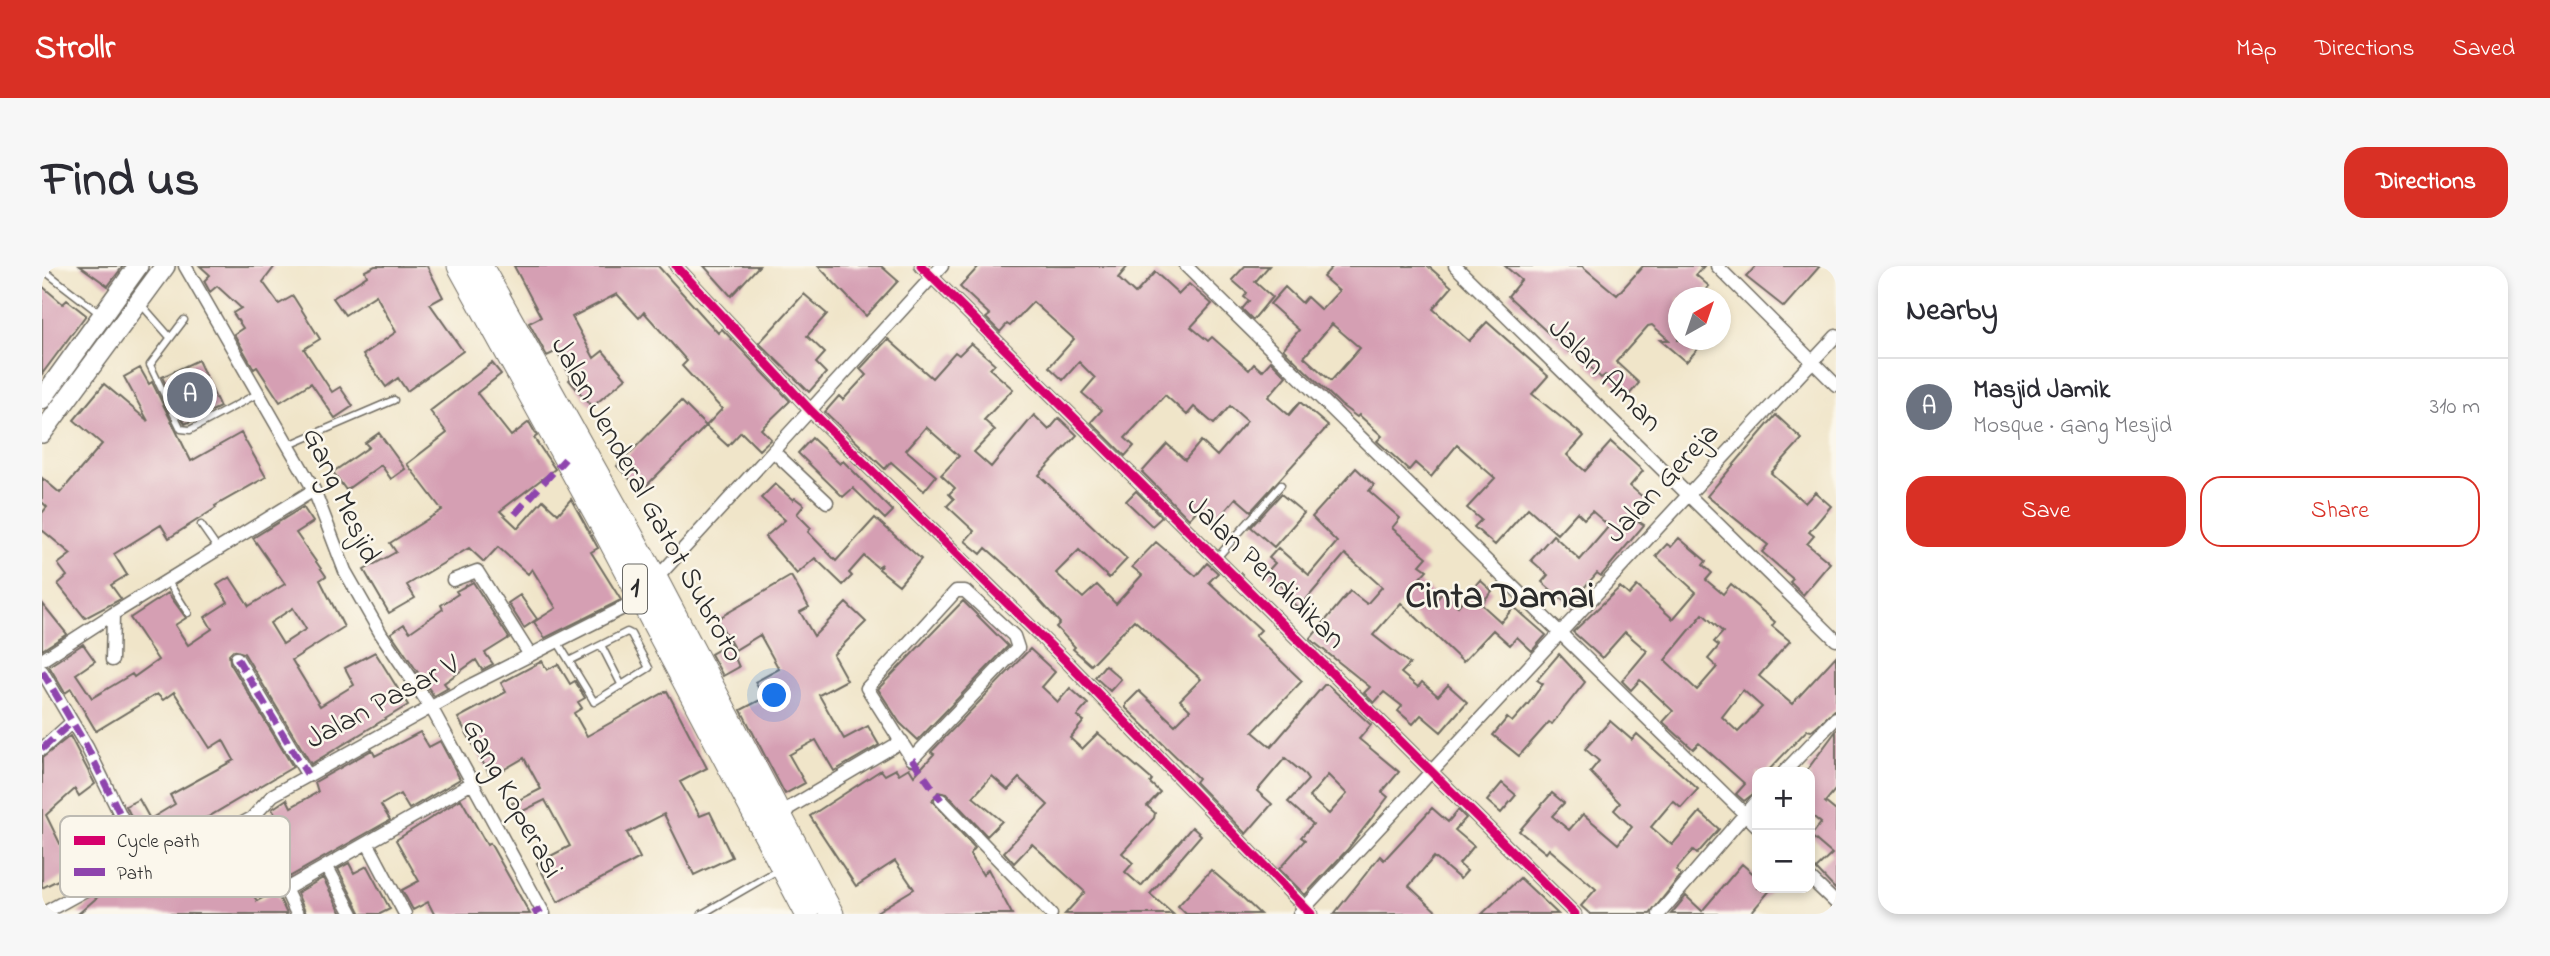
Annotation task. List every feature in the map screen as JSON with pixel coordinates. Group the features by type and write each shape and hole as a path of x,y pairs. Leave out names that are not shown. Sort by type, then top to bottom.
{"highway":[{"name":"Jalan Jenderal Gatot Subroto","path":"458,266 608,515 656,579 832,914"},
{"name":"Jalan Jenderal Gatot Subroto","path":"481,266 608,515 641,598 807,914"}],"main road":[{"path":"42,399 138,266"},
{"path":"42,433 165,266"}],"street":[{"name":"Gang Mesjid","path":"185,266 314,490 345,571 381,634 432,709"},
{"path":"676,266 811,411 1068,663 1305,912"},
{"name":"Jalan Pendidikan","path":"921,266 1575,914"},
{"path":"656,579 942,266"},
{"path":"1186,266 1560,631 1643,717 1752,821"},
{"name":"Jalan Aman","path":"1455,266 1836,640"},
{"path":"1717,266 1836,385"},
{"name":"Jalan Gereja","path":"1305,912 1560,631 1836,335"},
{"path":"773,452 827,502"},
{"path":"42,660 166,579 314,490"},
{"path":"453,580 477,570 530,655"},
{"path":"956,591 965,592 1014,636 1018,648 912,759 902,741 869,692 868,685 956,591"},
{"name":"Jalan Pasar V","path":"255,816 272,795 307,774 641,598"},
{"path":"112,660 113,614"},
{"path":"237,659 307,774"},
{"path":"42,671 87,747 121,816"},
{"name":"Gang Koperasi","path":"432,709 540,912"},
{"path":"1789,767 1836,718"},
{"path":"42,748 71,723"},
{"path":"779,814 902,741"},
{"path":"290,887 472,783"},
{"path":"941,800 1051,914"},
{"path":"1659,914 1752,805"},
{"path":"368,844 405,914"},
{"path":"327,867 352,914"},
{"path":"1815,883 1836,903"},
{"name":"Jalan Pasar V","path":"46,912 73,897"},
{"path":"290,897 297,914"}],"lane":[{"path":"42,269 103,316"},
{"path":"140,303 169,336"},
{"path":"184,320 169,336 150,365 183,430 190,430 257,394"},
{"path":"289,445 394,401"},
{"path":"1215,560 1281,485"},
{"path":"201,525 217,548"},
{"path":"166,579 188,612"},
{"path":"557,641 594,702 649,668 629,632 569,660"},
{"path":"601,645 622,686"},
{"path":"702,914 782,867"}],"building":[{"path":"80,266 123,266 108,286"},
{"path":"200,266 275,266 263,282 279,304 293,296 320,339 304,349 332,392 340,387 353,406 335,418 311,383 280,402 257,367 254,369 234,334 243,328 233,313 241,308 217,286 210,292 204,281 210,275"},
{"path":"375,266 427,266 443,297 430,304 463,351 407,391 398,378 386,387 363,355 396,332 376,295 345,315 333,298 367,276 365,271"},
{"path":"514,266 658,266 718,333 722,329 790,401 761,429 771,439 759,450 741,432 728,446 706,426 722,409 682,366 687,361 644,312 639,318 617,294 572,317 594,358 603,351 626,378 592,407 569,380 571,378 557,351 547,356 529,323 541,317"},
{"path":"704,266 759,266 731,296"},
{"path":"818,266 881,266 898,281 866,316"},
{"path":"979,266 1128,266 1118,278 1135,294 1155,272 1179,294 1189,284 1212,304 1191,327 1208,341 1212,337 1249,370 1254,364 1262,371 1271,361 1286,376 1268,397 1289,415 1300,402 1328,426 1251,511 1236,498 1217,520 1201,506 1189,519 1142,472 1167,444 1185,460 1201,441 1217,456 1247,421 1230,406 1214,424 1194,407 1187,415 1165,395 1125,438 1134,446 1125,456 1091,422 1102,410 1082,393 1095,378 1079,362 1063,380 1049,367 1074,339 1033,302 1010,326 1007,324 1000,332 986,318 990,315 960,287"},
{"path":"1245,266 1269,266 1255,282 1272,297 1253,320 1242,309 1249,301 1244,297 1247,293 1232,280"},
{"path":"1333,266 1428,266 1452,287 1433,309 1469,341 1487,322 1548,376 1532,394 1584,436 1567,455 1585,471 1611,442 1643,471 1630,486 1652,505 1638,521 1644,525 1601,576 1597,573 1582,590 1585,593 1572,608 1542,582 1548,575 1531,560 1553,535 1580,560 1609,526 1592,511 1584,519 1577,512 1557,534 1528,508 1495,545 1474,527 1481,520 1467,508 1495,478 1457,445 1431,477 1415,463 1409,470 1377,441 1382,436 1359,415 1357,417 1341,405 1283,349 1299,330 1270,304 1285,287 1302,303 1307,297 1321,310 1339,291 1323,277","holes":["1332,324 1360,348 1331,381 1304,357"]},
{"path":"1505,266 1582,266 1617,295 1643,266 1704,266 1696,275 1709,286 1668,287 1668,339 1652,325 1648,326 1616,362 1639,383 1628,396 1605,375 1601,378 1572,348 1569,352 1508,296 1521,280"},
{"path":"1756,266 1820,266 1784,307 1746,277"},
{"path":"42,286 63,304 67,300 86,315 42,374"},
{"path":"804,294 827,314 807,336 825,353 816,363 826,373 809,392 759,343"},
{"path":"888,339 932,378 955,352 959,355 971,343 995,364 990,369 1013,389 984,420 995,430 974,452 991,467 1034,415 1049,430 1059,418 1077,435 1039,475 1127,559 1109,578 1079,550 1056,573 1083,598 1097,585 1116,604 1142,575 1132,567 1156,542 1196,576 1207,563 1218,573 1209,582 1261,630 1255,636 1302,681 1253,732 1271,747 1324,685 1328,685 1371,725 1359,739 1399,772 1382,792 1388,797 1347,850 1305,895 1279,869 1305,840 1301,837 1313,824 1288,802 1308,780 1303,773 1285,758 1257,791 1272,804 1246,834 1195,782 1198,778 1126,708 1126,704 1139,691 1175,725 1190,710 1180,700 1201,679 1134,620 1091,665 1073,649 1075,647 1056,627 1060,623 1019,577 986,548 981,554 965,541 974,531 947,506 954,499 949,494 955,488 941,475 959,456 926,427 906,450 936,476 924,491 891,462 885,469 825,412 839,396 843,400 866,375 860,369","holes":["1328,775 1347,794 1329,814 1309,797"]},
{"path":"1672,350 1697,350 1686,362"},
{"path":"198,360 220,407 185,424 162,377"},
{"path":"492,363 501,374 477,393 511,436 529,422 537,436 534,438 555,469 500,511 518,528 543,500 558,514 571,499 598,548 591,552 621,600 545,638 534,622 556,608 532,569 528,574 498,547 484,562 469,548 407,585 415,598 389,613 364,570 396,552 390,543 442,510 407,464 447,433 430,411"},
{"path":"140,368 149,384 152,382 191,461 241,433 266,477 215,506 216,508 169,538 161,525 114,554 127,575 111,585 121,599 85,618 58,584 67,576 58,564 71,554 42,530 42,513 47,507 42,502 42,478 60,493 102,444 74,420 104,384 148,421 124,377"},
{"path":"681,401 706,426 641,491 617,466"},
{"path":"1776,415 1802,439 1771,473 1805,503 1815,492 1831,506 1809,532 1814,536 1807,544 1830,563 1803,595 1790,582 1793,579 1762,552 1768,545 1707,496"},
{"path":"379,433 405,469 391,479 381,465 346,490 333,472 369,447 365,443"},
{"path":"812,438 840,464 843,461 893,511 885,519 853,488 843,497 798,453"},
{"path":"1356,468 1374,485 1369,491 1400,518 1392,528 1427,557 1420,565 1427,570 1418,580 1438,598 1443,592 1458,606 1480,580 1492,591 1481,604 1501,622 1514,607 1546,635 1532,651 1517,637 1510,645 1493,630 1463,662 1401,603 1373,635 1410,664 1401,673 1418,687 1422,682 1438,696 1448,685 1467,702 1441,732 1421,715 1413,724 1398,711 1402,706 1384,692 1374,703 1364,693 1370,687 1310,639 1350,591 1367,604 1382,587 1345,554 1299,608 1288,599 1291,595 1266,573 1275,563 1269,558 1278,548 1309,575 1337,542 1312,517"},
{"path":"775,484 793,500 795,498 804,505 797,514 811,528 808,532 836,561 875,518 921,559 899,585 879,569 882,564 877,567 864,556 849,573 852,576 843,585 815,558 797,574 765,537 785,520 761,498"},
{"path":"1136,491 1162,517 1152,526 1126,501"},
{"path":"1281,494 1304,513 1274,547 1251,527"},
{"path":"303,507 313,522 296,533 326,576 320,580 344,627 292,660 320,706 354,685 345,668 375,652 408,705 311,764 244,653 233,650 229,654 230,663 293,767 210,816 155,816 175,804 170,795 234,760 223,740 210,748 174,692 163,700 157,694 96,731 71,689 65,693 49,666 83,644 95,661 76,674 92,698 132,674 134,677 158,660 130,618 168,593 186,618 175,625 188,645 212,629 205,617 228,602 217,585 230,577 249,606 285,584 253,538","holes":["293,608 306,629 283,644 270,623"]},
{"path":"1679,538 1706,561 1703,565 1712,573 1706,580 1723,594 1731,584 1775,622 1772,626 1790,641 1759,676 1792,704 1836,656 1836,709 1811,731 1807,730 1772,767 1752,767 1752,795 1744,801 1736,794 1745,784 1699,743 1693,749 1663,722 1673,711 1640,680 1631,690 1622,681 1647,651 1625,632 1602,658 1573,632 1620,587 1629,595 1637,586 1673,619 1696,592 1656,556 1667,544 1671,547","holes":["1703,614 1723,632 1714,642 1719,646 1708,659 1717,667 1697,690 1665,660","1743,690 1762,707 1738,732 1722,717"]},
{"path":"791,576 809,607 800,612 814,636 846,603 866,622 833,655 847,680 819,695 844,739 868,726 879,745 834,771 816,740 789,755 805,783 785,794 741,710 764,698 755,682 779,669 760,635 735,650 717,619"},
{"path":"473,582 509,638 485,653 493,664 482,670 476,660 444,683 448,688 434,696 391,633 404,624 410,632 443,609 441,605 458,594 456,591"},
{"path":"520,595 537,619 524,628 508,603"},
{"path":"963,601 1008,646 918,740 900,723 878,689"},
{"path":"42,603 67,634 42,650"},
{"path":"729,644 739,667 723,676 711,654"},
{"path":"1030,649 1055,672 1042,687 1058,702 1070,688 1088,704 1077,716 1084,721 1070,738 1082,749 1098,733 1152,780 1150,783 1160,792 1147,806 1155,813 1154,818 1122,853 1133,863 1125,872 1141,886 1192,827 1201,835 1150,894 1173,914 1065,914 1085,892 1032,844 1014,863 1004,852 1048,805 1019,778 1008,790 992,776 973,797 1002,821 987,836 947,794 938,792 932,801 975,848 970,854 983,875 988,869 1012,914 873,914 914,889 895,861 856,886 810,816 881,770 885,775 896,769 899,774 909,768 914,776 934,754 931,752"},
{"path":"1559,654 1585,682 1552,724 1549,722 1519,756 1493,735 1507,718 1512,722 1528,704 1543,684 1537,680"},
{"path":"542,661 547,670 558,664 570,684 575,681 585,698 578,702 582,708 574,713 587,736 667,691 707,768 680,782 700,816 710,812 732,857 694,875 664,814 627,833 640,858 558,902 537,863 570,846 545,800 517,814 511,804 541,789 524,758 491,777 458,718 506,692 501,683"},
{"path":"1105,665 1121,679 1110,691 1095,677"},
{"path":"1610,721 1632,740 1637,734 1698,789 1681,808 1673,801 1651,827 1672,845 1700,812 1719,829 1697,854 1693,850 1676,870 1681,875 1650,914 1590,914 1581,906 1596,889 1549,849 1546,853 1519,831 1552,793 1564,803 1552,816 1569,830 1583,814 1618,844 1632,827 1614,810 1620,803 1590,772 1599,761 1585,749"},
{"path":"1836,731 1836,789 1825,802 1836,811 1836,890 1816,869 1832,854 1815,839 1815,831 1821,823 1815,818 1815,767 1809,767"},
{"path":"420,732 429,747 440,741 460,779 409,809 400,794 381,805 390,820 290,876 290,816 276,816 272,809 287,799 291,807 318,792 315,782 372,750 375,756"},
{"path":"70,736 95,784 79,796 75,789 46,815 60,844 60,879 42,888 42,758"},
{"path":"1502,783 1516,795 1501,813 1487,801"},
{"path":"139,799 148,816 131,816 126,806"},
{"path":"461,799 487,845 490,843 530,914 434,914 428,902 413,910 402,890 419,881 396,840"},
{"path":"1432,808 1448,822 1458,810 1466,818 1455,830 1474,846 1459,864 1467,871 1460,879 1434,857 1409,886 1439,914 1334,914 1380,856 1384,860"},
{"path":"349,863 354,873 367,866 390,909 380,914 361,914 338,869"},
{"path":"1742,864 1752,873 1752,893 1768,893 1750,914 1671,914 1686,896 1702,911"},
{"path":"1211,870 1260,914 1186,914 1178,906"},
{"path":"323,878 342,914 306,914 297,893"},
{"path":"1520,878 1558,914 1482,914"},
{"path":"98,897 255,897 257,901 265,897 279,897 287,914 78,914"}],"marked path":[{"path":"515,514 565,459"},
{"path":"237,658 307,774"},
{"path":"42,671 87,747 121,816"},
{"path":"42,749 71,723"},
{"path":"912,759 941,800"},
{"path":"533,914 542,909"}],"cycle path":[{"path":"676,266 811,411 1068,663 1311,914"},
{"path":"921,266 1575,914"}],"place":[{"name":"Masjid Jamik","path":"190,395"}],"district":[{"name":"Cinta Damai","path":"1500,598"}]}
